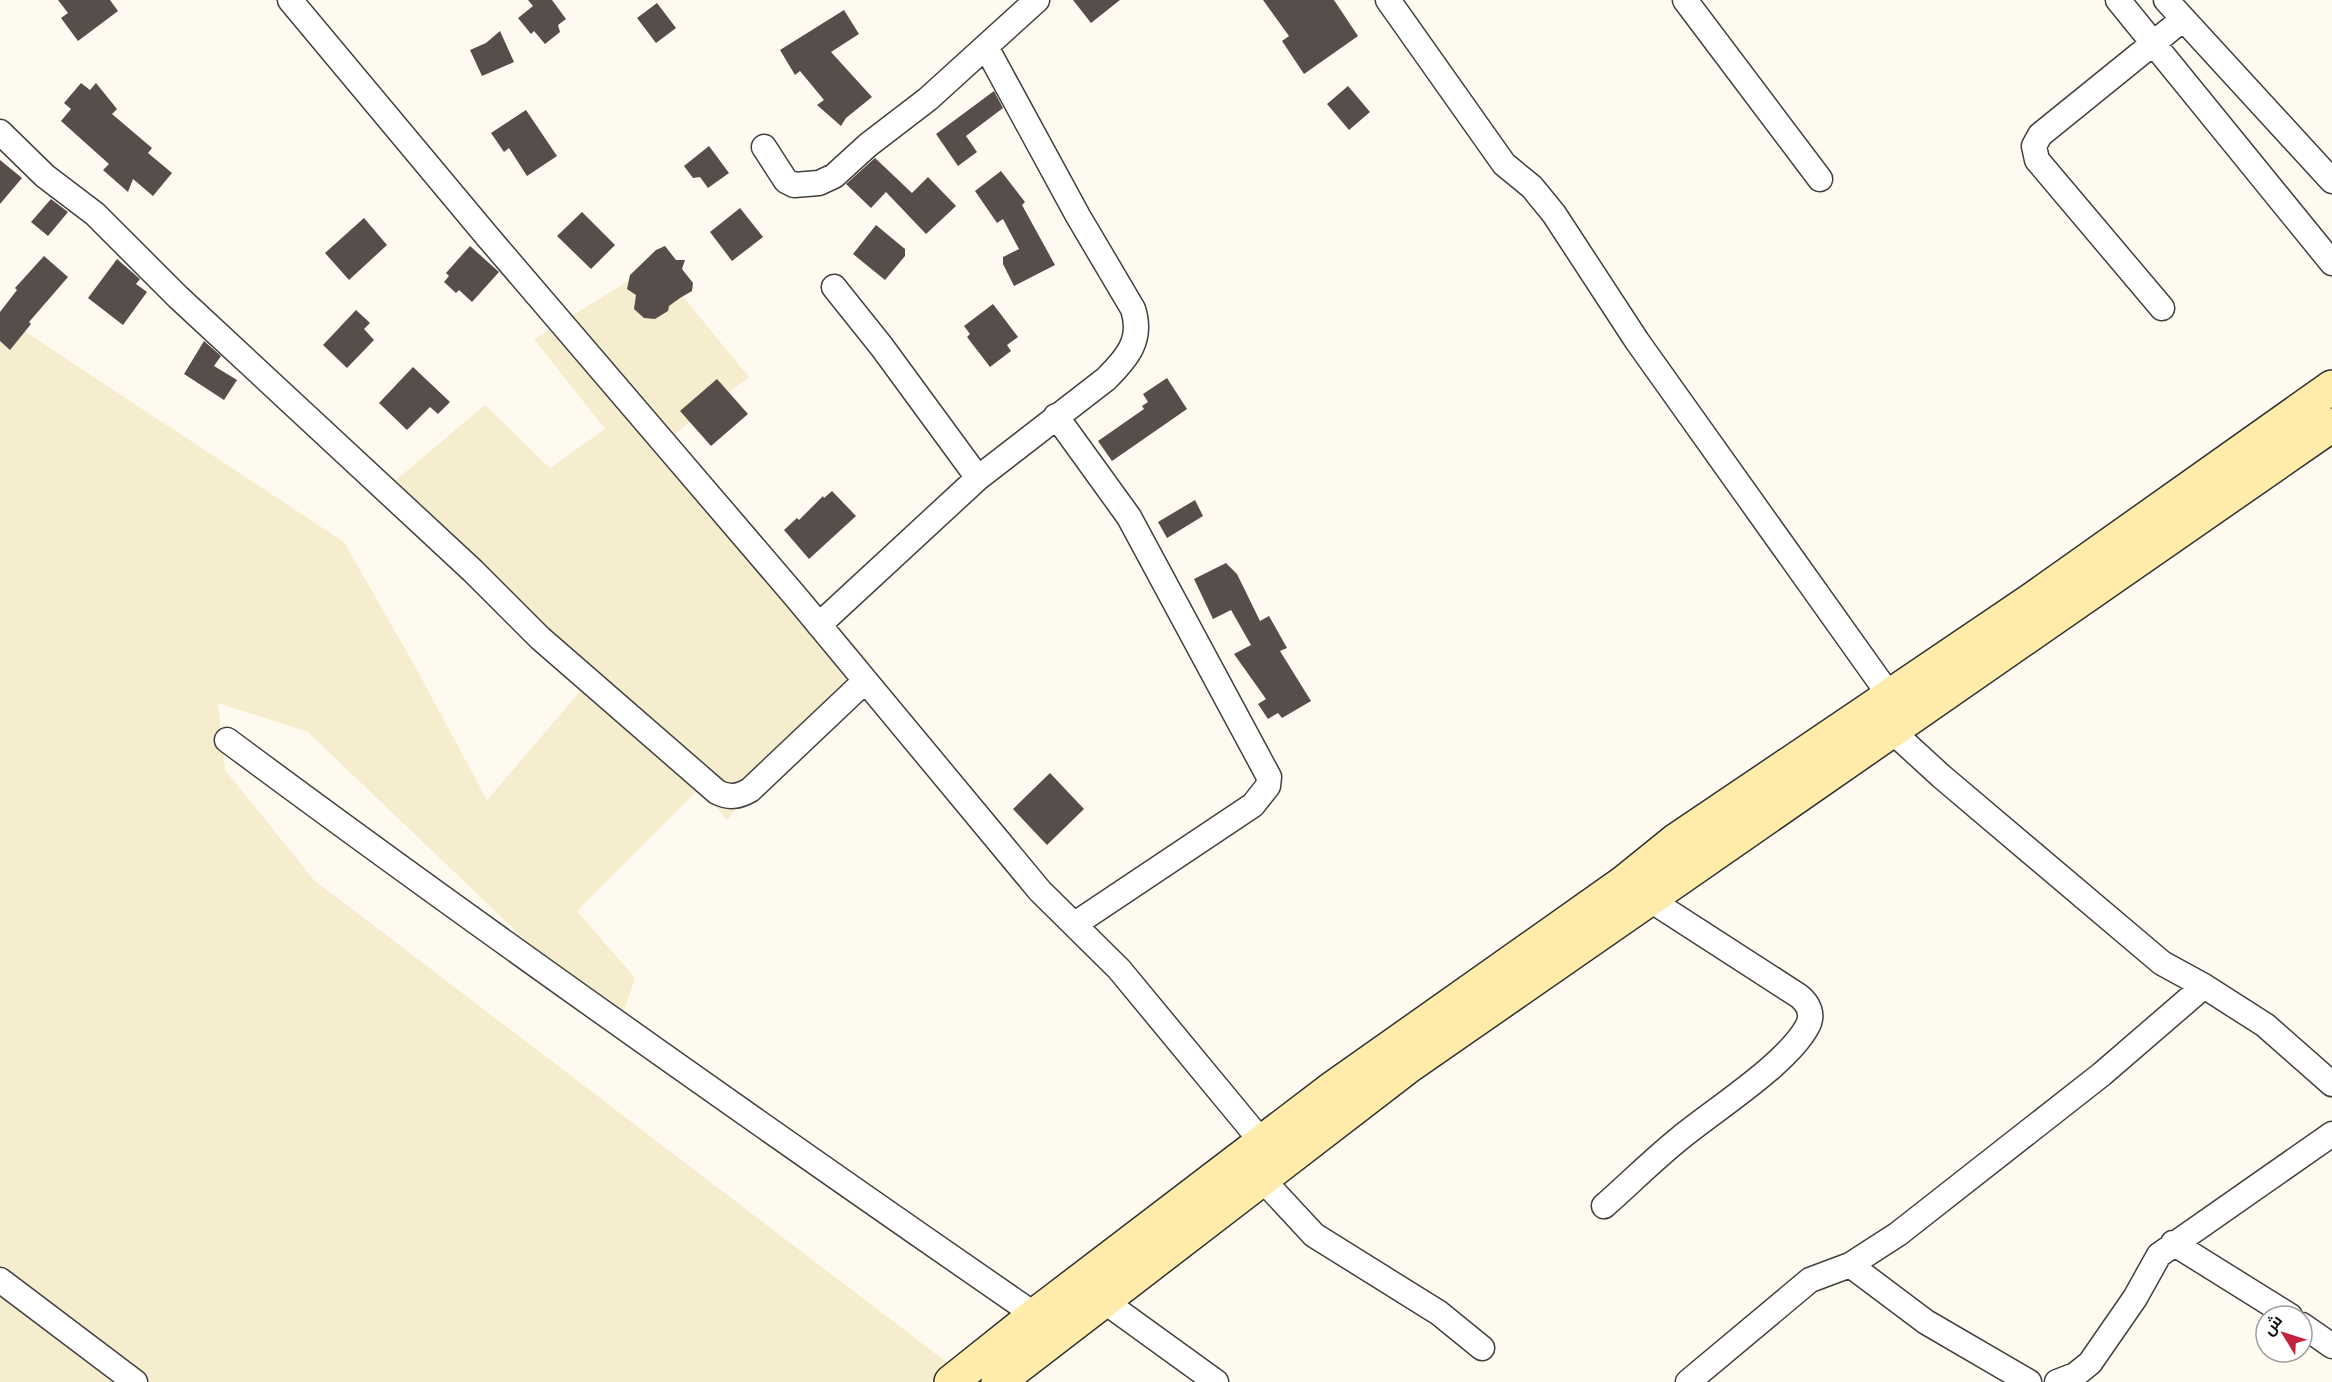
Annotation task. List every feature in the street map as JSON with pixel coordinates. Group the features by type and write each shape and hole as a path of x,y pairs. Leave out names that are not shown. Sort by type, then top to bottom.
{"main road":[{"path":"998,1382 1636,891 1675,841 2154,514 2332,387"},
{"path":"951,1382 1262,1142 1419,1026 1893,732 2332,425"}],"street":[{"path":"290,0 486,236 819,625 864,682 1040,891 1119,969 1262,1142"},
{"path":"764,147 786,181 801,186 819,183 834,176 868,145 928,99 1036,0"},
{"path":"1388,0 1504,164 1532,187 1554,214 1637,341 1890,696"},
{"path":"1685,0 1820,179"},
{"path":"2118,0 2332,263"},
{"path":"2166,0 2332,181"},
{"path":"2162,308 2037,160 2034,153 2036,140 2040,135 2182,20"},
{"path":"819,625 978,478 1106,379 1125,360 1134,346 1137,321 1133,309 1073,207 986,47"},
{"path":"0,132 45,176 95,214 178,297 473,571 548,646 717,792 726,796 740,796 750,790 864,682"},
{"path":"834,287 882,347 978,478"},
{"path":"1056,416 1130,517 1269,777 1268,786 1253,805 1075,924"},
{"path":"1893,732 1941,776 2162,963 2204,986 2265,1025 2332,1083"},
{"path":"227,740 373,849 711,1090 1035,1315"},
{"path":"1604,1206 1679,1139 1765,1072 1798,1040 1810,1016 1805,1001 1636,891"},
{"path":"1688,1382 1810,1280 1850,1265 1898,1234 2141,1043 2204,986"},
{"path":"2057,1382 2075,1375 2090,1363 2135,1298 2159,1255 2173,1243 2332,1134"},
{"path":"1262,1179 1314,1235 1439,1313 1482,1348"},
{"path":"2173,1243 2271,1304"},
{"path":"1850,1265 1926,1322 2029,1382"},
{"path":"0,1280 135,1382"},
{"path":"1104,1301 1216,1382"},
{"path":"2314,1333 2332,1346"}],"shaded area":[{"path":"656,264 749,377 669,438 871,663 727,820 700,788 577,911 635,978 618,1029 308,732 218,703 225,770 314,880 953,1367 929,1382 0,1382 0,315 344,542 487,800 582,689 390,485 485,405 550,468 605,429 534,339"}],"building":[{"path":"58,0 110,0 118,11 78,41 61,18 68,13"},
{"path":"528,0 552,0 566,19 558,25 560,32 545,44 534,31 531,34 518,18 533,6"},
{"path":"1073,0 1120,0 1091,23"},
{"path":"1263,0 1334,0 1358,36 1304,74 1282,41 1289,36"},
{"path":"657,3 676,28 656,43 637,18"},
{"path":"844,10 859,34 831,52 872,97 846,118 841,126 817,105 824,100 800,71 795,75 780,50"},
{"path":"500,31 514,62 482,76 470,50 486,43"},
{"path":"81,83 90,90 96,83 117,109 112,114 152,148 148,153 172,173 153,196 133,179 128,192 103,170 109,164 61,121 71,109 64,103"},
{"path":"1348,86 1370,112 1349,130 1327,104"},
{"path":"994,91 1003,108 966,136 977,152 958,166 936,134"},
{"path":"526,110 557,156 527,176 509,148 504,152 491,133"},
{"path":"709,146 729,173 708,188 700,177 693,178 684,166"},
{"path":"875,158 912,193 928,177 956,206 926,234 886,192 871,208 846,184"},
{"path":"0,160 22,178 0,204"},
{"path":"1001,171 1025,202 1022,205 1055,265 1014,286 1003,264 1003,257 1019,249 1003,219 997,223 975,191"},
{"path":"51,199 68,212 48,236 31,222"},
{"path":"740,208 763,237 732,261 710,232"},
{"path":"582,212 615,245 591,269 557,236"},
{"path":"364,218 387,245 349,280 325,253"},
{"path":"876,225 905,249 905,256 885,280 853,254"},
{"path":"470,246 499,272 472,302 459,290 456,293 444,282 449,276 446,273"},
{"path":"665,246 676,260 685,260 682,269 693,283 692,291 669,306 668,311 655,319 644,318 634,309 636,295 627,289 630,275 656,250"},
{"path":"44,256 68,277 29,322 31,324 10,350 0,341 0,312 17,290 15,288"},
{"path":"117,259 140,279 136,284 147,292 123,325 88,298"},
{"path":"993,304 1018,337 1007,345 1011,351 990,367 967,337 970,334 964,326"},
{"path":"356,310 370,323 364,329 374,340 347,368 323,345"},
{"path":"204,341 221,356 214,366 237,380 224,400 184,374"},
{"path":"413,367 450,402 438,414 430,407 407,430 379,403"},
{"path":"1167,378 1187,409 1112,461 1098,441 1144,409 1142,406 1148,402 1143,394"},
{"path":"717,379 748,414 711,446 680,411"},
{"path":"832,491 856,516 809,559 784,530"},
{"path":"1195,500 1203,516 1167,538 1158,522"},
{"path":"1226,563 1237,574 1260,621 1269,616 1287,648 1280,651 1311,701 1282,718 1278,713 1268,719 1258,704 1266,699 1234,654 1251,645 1231,610 1213,619 1194,579"},
{"path":"1050,773 1084,809 1047,845 1013,809"}]}
